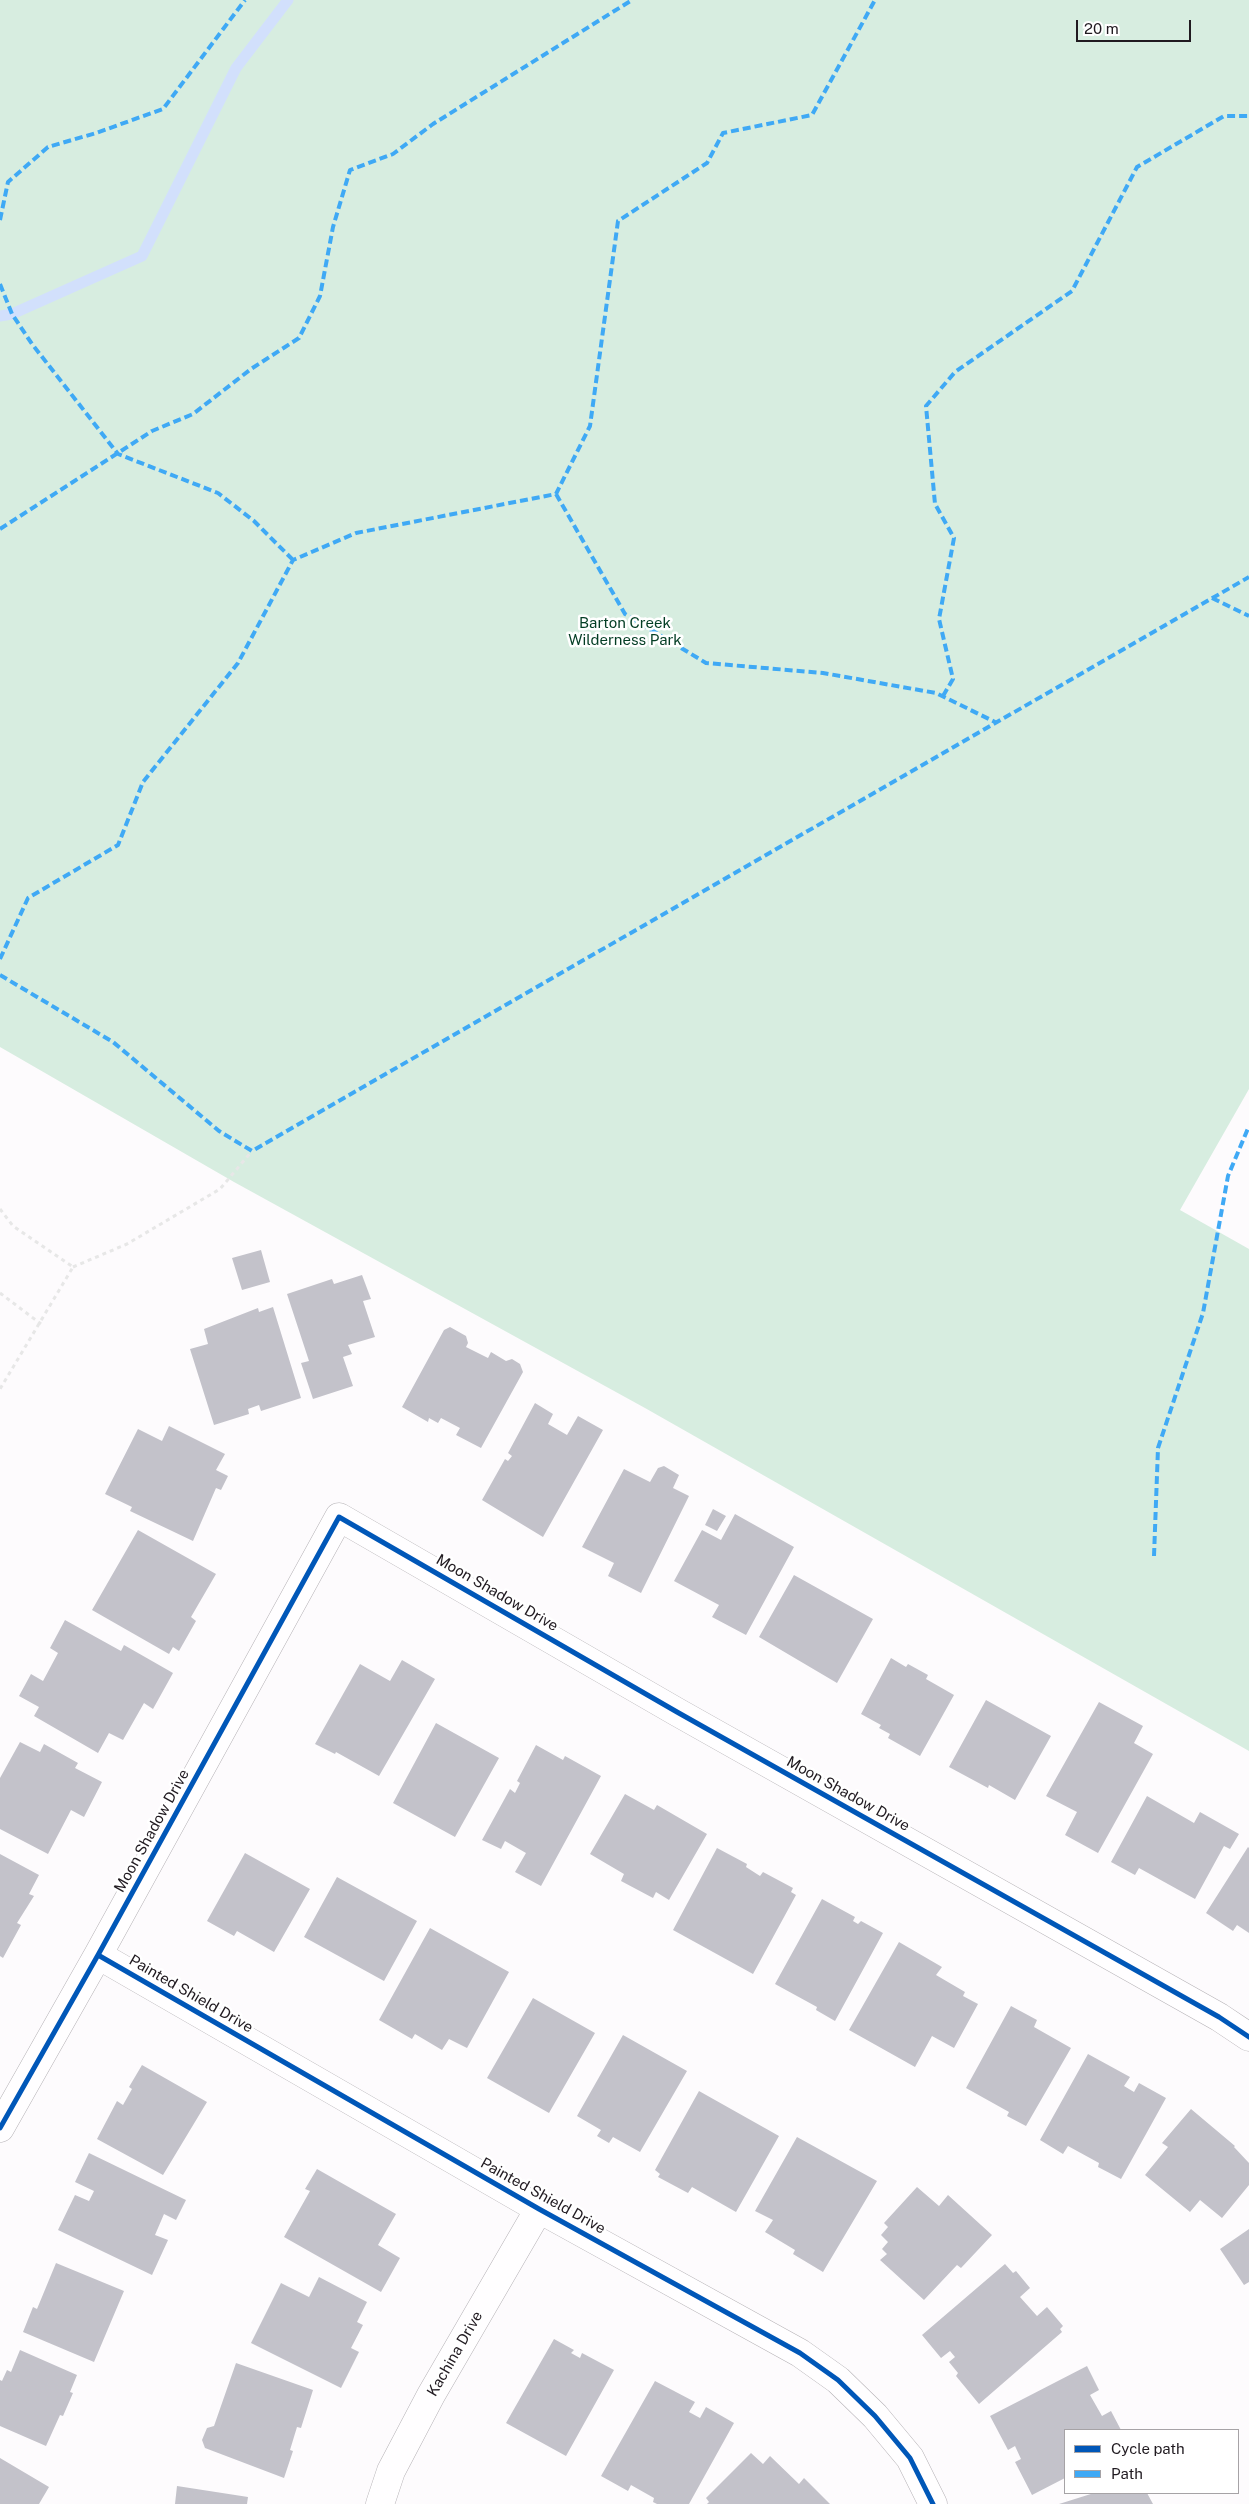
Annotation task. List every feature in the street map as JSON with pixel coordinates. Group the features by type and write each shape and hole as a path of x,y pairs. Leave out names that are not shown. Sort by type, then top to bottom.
{"street":[{"name":"Moon Shadow Drive","path":"0,2128 98,1955 339,1517 677,1712 1211,2012 1249,2037"},
{"name":"Painted Shield Drive","path":"98,1955 539,2209 800,2353 838,2380 875,2416 910,2458 933,2504"},
{"name":"Kachina Drive","path":"380,2504 391,2471 431,2395 539,2209"}],"path":[{"path":"0,1388 41,1324 73,1267 127,1244 220,1189 252,1150"},
{"path":"0,1209 13,1226 73,1267"},
{"path":"0,1293 41,1324"}],"green space":[{"name":"Barton Creek Wilderness Park","path":"0,0 1249,0 1249,1089 1180,1210 1249,1249 1249,1751 645,1408 234,1182 0,1047"}],"building":[{"path":"261,1250 270,1282 242,1290 232,1258"},
{"path":"362,1275 371,1299 363,1301 375,1337 348,1345 352,1354 343,1357 353,1386 313,1399 301,1363 309,1361 287,1294 332,1279 334,1284"},
{"path":"273,1307 301,1398 261,1411 259,1405 248,1409 249,1414 214,1425 190,1349 208,1344 204,1329 258,1308 259,1312"},
{"path":"450,1327 466,1336 468,1343 466,1347 488,1358 491,1352 506,1361 512,1359 520,1364 523,1372 481,1448 456,1435 460,1428 441,1418 438,1423 429,1418 428,1422 402,1407 444,1330"},
{"path":"535,1403 553,1414 548,1424 567,1435 578,1416 603,1430 543,1537 482,1500 505,1459 508,1461 512,1456 508,1453"},
{"path":"169,1426 225,1454 216,1470 228,1476 221,1490 216,1488 193,1541 130,1511 132,1507 105,1494 138,1429 162,1441"},
{"path":"664,1466 679,1475 673,1488 689,1496 641,1593 608,1576 614,1563 582,1547 624,1469 650,1482 658,1468"},
{"path":"713,1509 726,1516 717,1531 705,1525"},
{"path":"735,1514 794,1547 746,1635 712,1617 719,1605 674,1581 702,1530 721,1540"},
{"path":"138,1530 216,1574 191,1617 196,1621 179,1651 173,1647 169,1654 92,1610"},
{"path":"794,1575 873,1619 837,1683 759,1637"},
{"path":"65,1620 121,1651 124,1645 173,1673 153,1709 144,1703 123,1740 109,1733 98,1753 34,1716 39,1707 19,1696 31,1674 43,1681 58,1653 50,1648"},
{"path":"891,1658 906,1667 908,1664 928,1675 926,1679 954,1695 920,1756 888,1738 890,1734 879,1728 881,1725 861,1714"},
{"path":"402,1660 435,1679 379,1776 336,1752 335,1754 315,1744 360,1664 390,1681"},
{"path":"986,1700 1051,1736 1015,1800 989,1785 988,1788 949,1767"},
{"path":"1099,1702 1143,1726 1134,1743 1153,1754 1098,1853 1065,1835 1077,1812 1046,1796"},
{"path":"436,1723 499,1758 455,1837 393,1803"},
{"path":"20,1742 40,1752 44,1744 78,1763 75,1768 102,1782 84,1817 71,1810 48,1854 0,1829 0,1778"},
{"path":"536,1745 563,1760 565,1756 601,1776 541,1886 515,1872 526,1853 505,1841 501,1849 482,1840 510,1789 515,1793 520,1783 517,1781"},
{"path":"625,1794 654,1810 657,1805 707,1834 669,1900 656,1892 653,1898 621,1881 624,1874 590,1854"},
{"path":"1147,1796 1194,1823 1200,1812 1239,1834 1230,1849 1224,1846 1195,1899 1139,1868 1135,1875 1111,1862"},
{"path":"1248,1847 1249,1933 1237,1925 1233,1931 1206,1913"},
{"path":"717,1848 747,1864 746,1867 760,1876 763,1872 793,1888 791,1892 796,1895 753,1974 673,1930"},
{"path":"245,1853 310,1889 274,1952 237,1931 234,1936 207,1921"},
{"path":"0,1854 39,1875 29,1894 34,1896 17,1923 21,1925 3,1958 0,1956"},
{"path":"337,1877 417,1921 384,1981 304,1937"},
{"path":"822,1899 855,1917 853,1921 858,1924 861,1921 883,1933 835,2021 816,2010 817,2007 775,1984"},
{"path":"430,1928 509,1972 467,2048 449,2039 442,2050 415,2034 412,2039 379,2020"},
{"path":"899,1942 942,1967 936,1975 965,1992 963,1996 978,2004 954,2048 932,2036 915,2067 849,2030"},
{"path":"533,1998 595,2033 549,2113 487,2078"},
{"path":"1011,2006 1037,2020 1034,2027 1071,2048 1026,2126 1007,2116 1009,2112 966,2088"},
{"path":"623,2035 687,2071 640,2152 613,2137 609,2143 597,2136 601,2130 577,2116"},
{"path":"1088,2054 1130,2077 1124,2086 1134,2092 1139,2083 1166,2098 1121,2179 1098,2167 1099,2163 1068,2146 1063,2154 1040,2140"},
{"path":"142,2065 207,2102 163,2175 97,2139 117,2101 123,2105 132,2089 129,2087"},
{"path":"699,2091 779,2136 736,2212 692,2187 688,2193 658,2177 660,2174 655,2170"},
{"path":"1191,2109 1235,2146 1249,2163 1249,2185 1222,2218 1200,2200 1190,2212 1145,2175 1168,2147 1162,2143"},
{"path":"797,2137 877,2181 823,2272 793,2254 795,2250 765,2232 773,2220 755,2211"},
{"path":"89,2153 186,2200 176,2220 164,2214 155,2235 168,2240 152,2275 58,2230 75,2195 89,2201 94,2191 75,2182"},
{"path":"317,2169 396,2214 378,2245 400,2258 381,2292 284,2237 310,2191 305,2189"},
{"path":"917,2187 939,2206 948,2195 992,2235 961,2268 957,2265 924,2300 880,2260 887,2254 882,2249 888,2242 881,2235 888,2227 884,2223"},
{"path":"1249,2229 1249,2282 1244,2285 1220,2249"},
{"path":"56,2263 124,2291 94,2362 23,2332 33,2307 37,2309"},
{"path":"1005,2264 1013,2273 1016,2271 1030,2288 1020,2297 1037,2316 1047,2307 1063,2326 1060,2329 1062,2332 979,2404 956,2376 958,2373 949,2362 955,2357 950,2351 941,2358 922,2335"},
{"path":"319,2277 367,2302 357,2322 363,2325 351,2348 359,2352 341,2388 251,2343 281,2283 309,2297"},
{"path":"554,2339 574,2350 571,2353 580,2358 582,2353 614,2370 566,2456 506,2423"},
{"path":"20,2350 77,2375 70,2392 73,2393 63,2416 60,2415 46,2446 0,2426 0,2380 2,2381 7,2370 11,2372"},
{"path":"236,2363 313,2390 301,2428 297,2427 290,2450 293,2451 284,2478 205,2448 202,2440 207,2428 214,2426"},
{"path":"1087,2366 1099,2390 1090,2395 1102,2416 1111,2411 1120,2429 1064,2429 1064,2479 1032,2495 1015,2462 1021,2459 1015,2446 1008,2450 990,2416"},
{"path":"655,2381 695,2402 689,2412 700,2418 706,2407 734,2423 689,2504 657,2504 653,2502 654,2498 631,2485 628,2491 601,2476"},
{"path":"751,2453 763,2464 770,2456 799,2484 804,2478 830,2504 707,2504 709,2502 706,2498"},
{"path":"0,2458 49,2487 39,2504 0,2504"},
{"path":"177,2486 248,2497 247,2504 175,2504"},
{"path":"1091,2494 1148,2494 1153,2504 1059,2504"}],"waterway":[{"path":"0,316 12,314 142,256 236,68 288,0"}],"marked path":[{"path":"0,220 8,182 48,147 96,133 163,109 245,0"},
{"path":"0,529 152,431 193,414 251,369 299,338 320,296 333,227 350,170 393,154 433,124 632,0"},
{"path":"0,959 28,898 118,845 143,782 238,663 293,560 356,533 556,494 590,426 618,221 707,163 723,133 812,115 875,0"},
{"path":"943,696 953,679 939,619 954,538 935,504 926,406 955,372 1072,291 1137,167 1224,116 1249,116"},
{"path":"0,284 12,314 32,344 118,454 218,493 254,521 293,560"},
{"path":"556,494 625,614 706,663 823,673 936,693 995,722"},
{"path":"0,975 113,1042 219,1131 252,1151 1249,577"},
{"path":"1212,598 1249,616"},
{"path":"1154,1556 1158,1448 1203,1313 1228,1176 1249,1126"}],"cycle path":[{"path":"0,2128 98,1955 339,1517 677,1712 1219,2017 1249,2037"},
{"path":"98,1955 539,2209 800,2353 838,2380 875,2416 910,2458 933,2504"}]}
